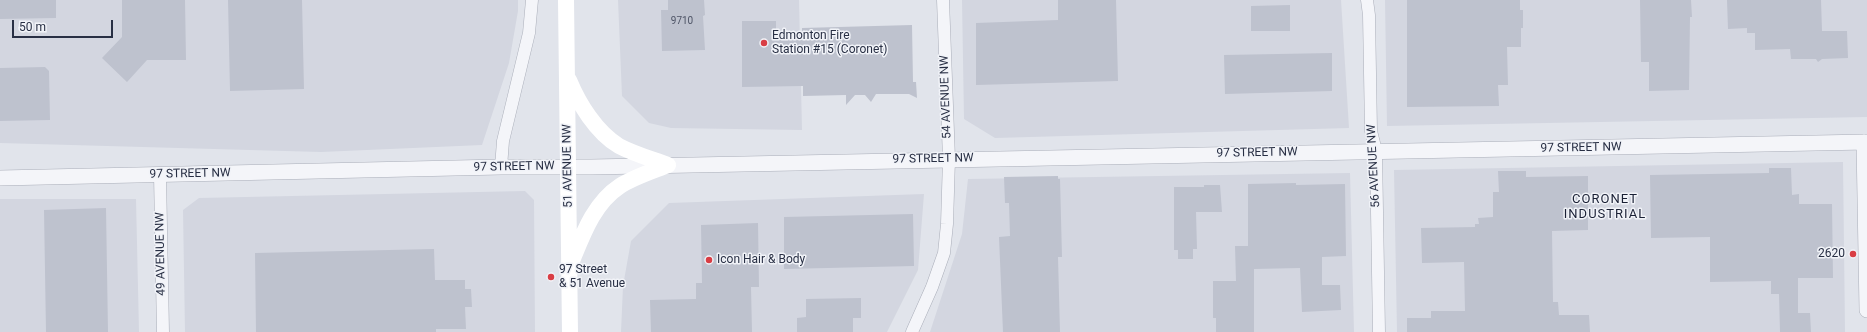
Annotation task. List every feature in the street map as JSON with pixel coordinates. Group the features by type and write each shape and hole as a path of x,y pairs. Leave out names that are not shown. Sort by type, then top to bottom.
{"main road":[{"name":"51 AVENUE NW","path":"566,0 570,332"},
{"path":"567,76 574,93 604,134 623,148 668,165"},
{"path":"570,266 593,215 605,199 620,185 668,165"}],"street":[{"path":"501,167 503,141 529,33 532,0"},
{"name":"54 AVENUE NW","path":"912,332 932,287 944,253 947,224 948,159 943,0"},
{"name":"56 AVENUE NW","path":"1367,0 1369,15 1371,131 1376,151 1379,332"},
{"path":"1866,142 1867,310"},
{"name":"97 STREET NW","path":"0,178 501,167 568,167 1866,142"},
{"name":"49 AVENUE NW","path":"160,175 163,332"}],"shaded area":[{"path":"0,0 518,0 518,11 509,63 482,145 321,152 0,143"},
{"path":"618,0 799,0 802,130 671,128 649,123 622,96"},
{"path":"962,0 1341,0 1349,128 995,138 964,119"},
{"path":"1385,0 1867,0 1867,117 1387,126"},
{"path":"1843,162 1845,332 1397,332 1394,170"},
{"path":"1350,173 1354,332 930,332 962,234 968,179"},
{"path":"525,191 534,200 535,332 185,332 183,210 199,198"},
{"path":"924,194 918,270 887,332 621,332 623,286 631,241 669,203"},
{"path":"0,199 136,199 139,332 0,332"}],"building":[{"path":"0,0 56,0 56,18 0,19"},
{"path":"122,0 185,0 186,60 147,60 127,82 102,58 122,37"},
{"path":"228,0 302,0 304,89 230,91"},
{"path":"668,0 704,0 705,15 703,16 705,50 662,51 661,10 668,10"},
{"path":"1058,0 1116,0 1118,81 976,85 976,23 1058,20"},
{"path":"1407,0 1520,0 1520,10 1523,10 1521,47 1507,47 1508,85 1498,85 1499,106 1407,107"},
{"path":"1640,0 1691,0 1692,17 1690,17 1689,90 1649,91 1649,62 1641,62"},
{"path":"1727,0 1821,0 1822,31 1847,31 1848,58 1822,59 1818,62 1816,59 1791,59 1790,49 1755,50 1755,33 1747,33 1747,28 1728,29"},
{"path":"1290,5 1290,31 1251,31 1251,6"},
{"path":"742,21 776,21 776,32 802,32 802,28 912,25 913,82 916,82 917,98 909,94 876,94 871,102 865,95 855,95 846,105 846,95 803,96 803,86 742,87"},
{"path":"1332,53 1332,91 1225,94 1224,55"},
{"path":"45,67 49,71 50,120 0,121 0,68"},
{"path":"1769,168 1791,168 1792,195 1799,194 1799,204 1832,204 1833,278 1798,278 1798,313 1810,313 1811,332 1780,332 1779,294 1771,294 1771,281 1710,282 1710,237 1651,238 1650,175 1769,173"},
{"path":"1498,171 1526,171 1526,177 1588,176 1588,230 1552,231 1553,302 1558,302 1559,315 1589,315 1590,332 1407,332 1407,318 1431,318 1431,311 1465,311 1464,262 1422,263 1421,228 1475,227 1475,224 1479,224 1478,218 1493,217 1493,192 1499,192"},
{"path":"1058,176 1058,179 1060,179 1062,257 1058,257 1060,332 1003,332 999,237 1010,236 1009,203 1005,203 1004,177"},
{"path":"1296,183 1296,185 1345,184 1346,256 1322,257 1322,285 1340,285 1341,310 1302,312 1300,268 1254,269 1254,332 1216,332 1216,318 1213,318 1213,281 1236,281 1235,246 1248,246 1248,184"},
{"path":"1204,185 1220,185 1222,212 1196,212 1197,249 1193,249 1193,259 1178,259 1178,250 1174,250 1174,187 1204,187"},
{"path":"106,208 108,332 46,332 44,210"},
{"path":"913,214 914,266 784,269 784,217"},
{"path":"758,223 759,287 751,287 752,332 651,332 650,300 696,299 696,283 702,283 701,225"},
{"path":"434,249 435,280 465,280 465,289 471,289 472,307 465,307 466,329 436,329 436,332 256,332 255,253"},
{"path":"861,298 861,318 853,318 853,332 797,332 797,318 806,317 806,299"}],"place":[{"name":"Edmonton Fire Station #15 (Coronet)","path":"764,43"},
{"name":"2620","path":"1853,254"},
{"name":"Icon Hair & Body","path":"709,260"},
{"name":"97 Street & 51 Avenue","path":"551,277"}],"district":[{"name":"CORONET INDUSTRIAL","path":"1605,208"}]}
